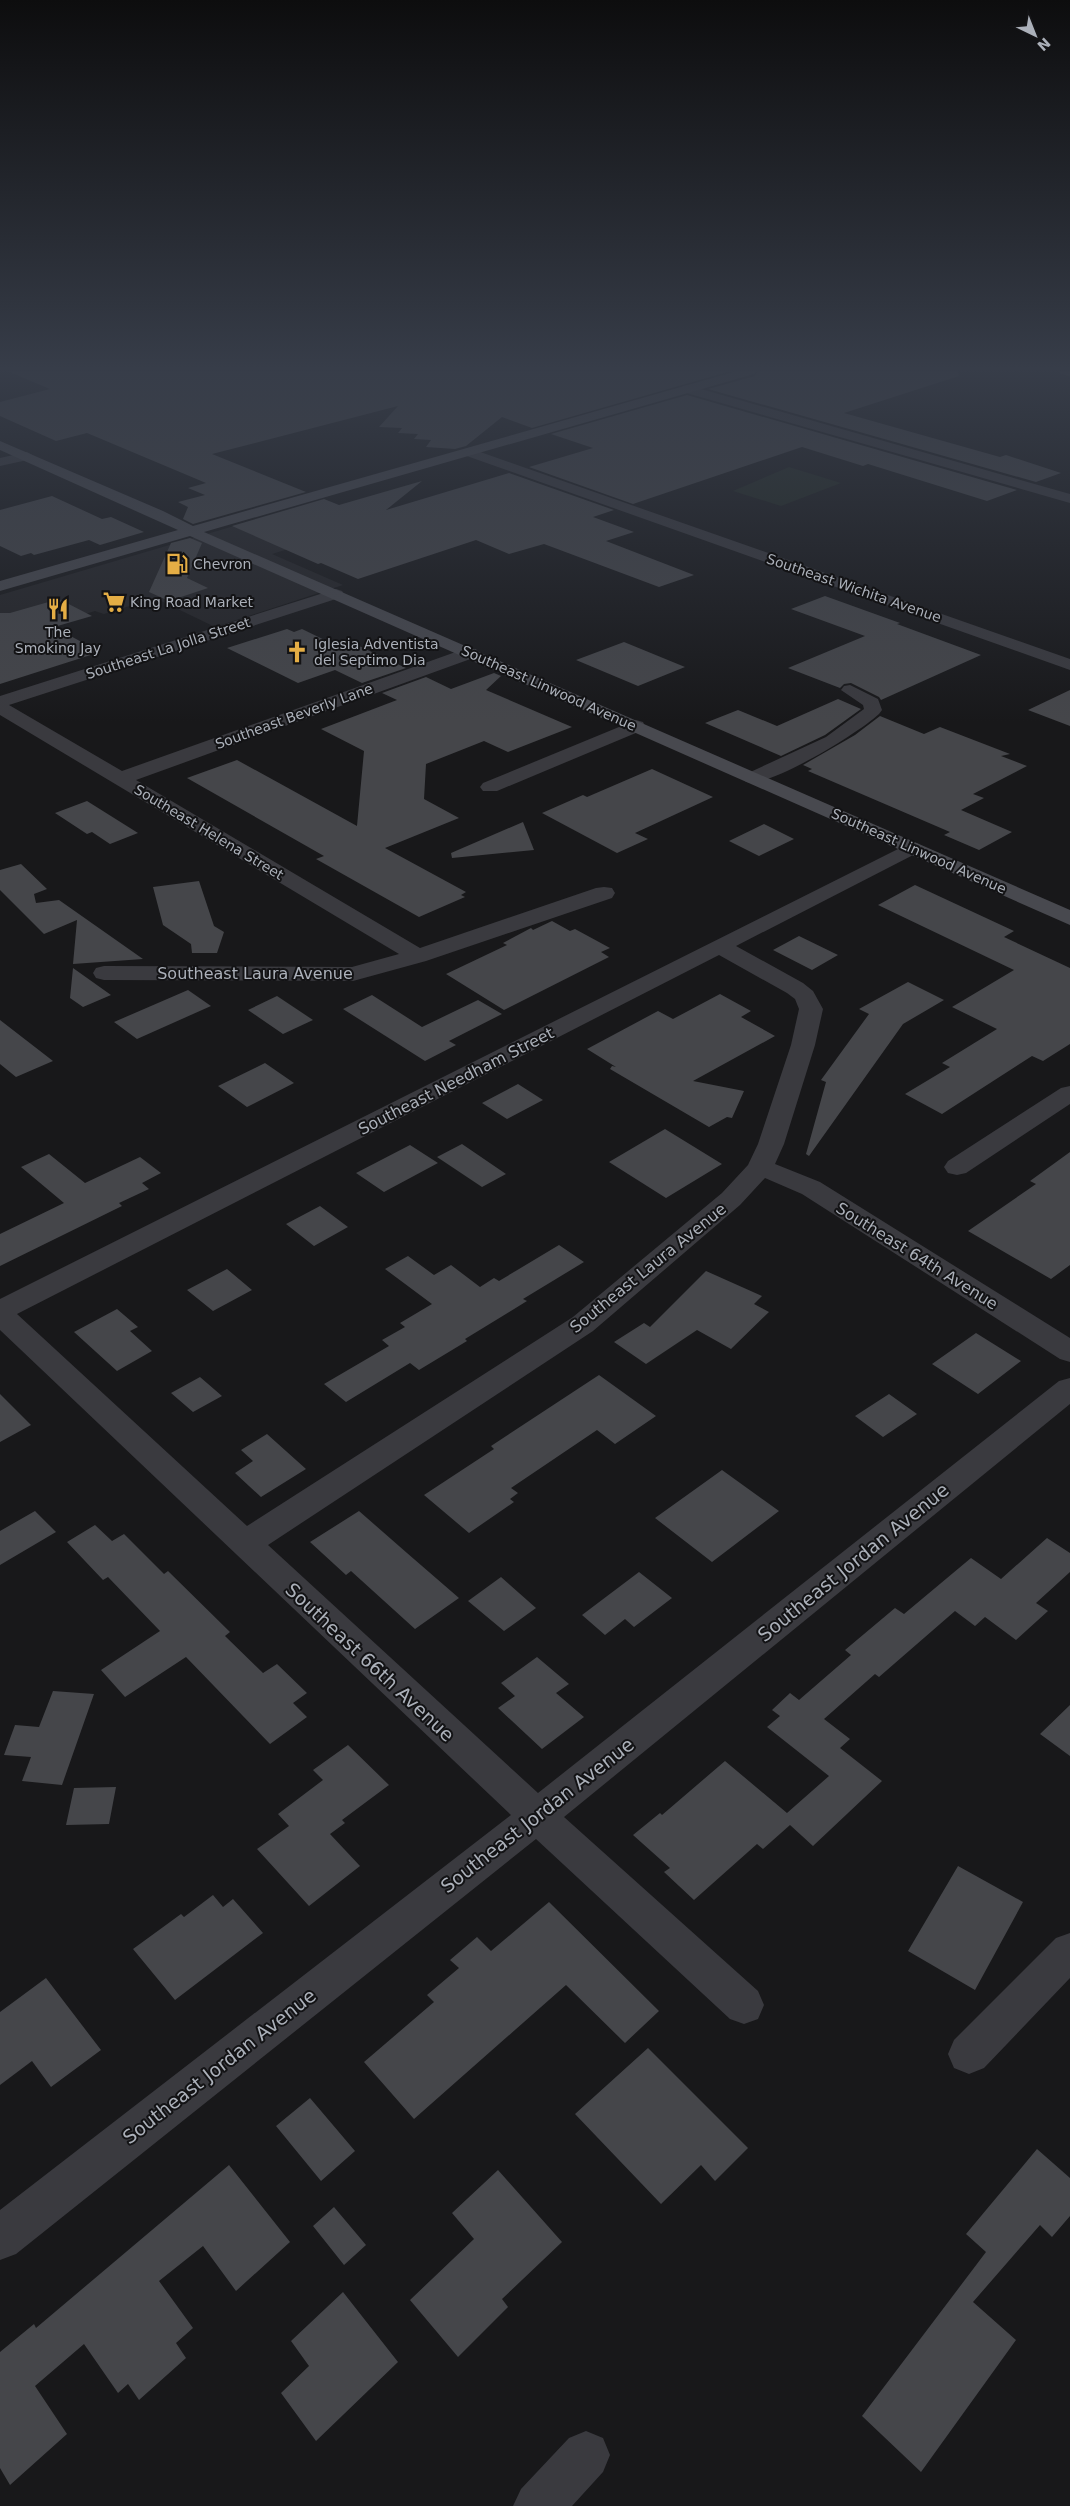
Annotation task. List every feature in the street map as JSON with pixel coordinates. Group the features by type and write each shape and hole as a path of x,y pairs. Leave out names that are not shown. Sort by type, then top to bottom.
{"main road":[{"name":"Southeast Linwood Avenue","path":"97,488 1070,918"},
{"path":"0,586 343,488"}],"street":[{"name":"Southeast Wichita Avenue","path":"571,488 1070,664"},
{"path":"1031,488 1070,499"},
{"path":"1045,492 1056,488"},
{"name":"Southeast La Jolla Street","path":"0,702 336,594"},
{"name":"Southeast Beverly Lane","path":"119,779 470,653"},
{"path":"753,778 830,740 867,716 873,710 872,703 850,690"},
{"name":"Southeast Helena Street","path":"0,707 418,956"},
{"path":"490,787 636,726"},
{"name":"Southeast Needham Street","path":"0,1313 912,848"},
{"name":"Southeast Laura Avenue","path":"104,973 353,974 418,956 604,893"},
{"name":"Southeast Laura Avenue","path":"244,1544 583,1324 731,1199 760,1168 771,1144 803,1045 811,1009 805,996 795,988 721,947"},
{"path":"957,1167 1070,1093"},
{"name":"Southeast 64th Avenue","path":"760,1168 788,1177 811,1188 1070,1352"},
{"name":"Southeast 66th Avenue","path":"0,1313 244,1544 744,2005"},
{"name":"Southeast Jordan Avenue","path":"0,2238 537,1816 1070,1388"},
{"path":"969,2054 1070,1951"},
{"path":"538,2506 586,2456"}],"shaded area":[{"path":"740,488 828,488 781,506 733,491"},
{"path":"302,506 353,529 272,554 343,585 215,627 155,598 104,614 95,611 0,640 0,595"}],"building":[{"path":"188,488 296,488 306,492 193,524 183,519 188,507 178,502 205,495"},
{"path":"398,488 413,488 386,510 459,488 551,488 614,510 593,517 634,532 606,541 694,575 659,587 544,544 509,554 476,540 358,579 321,563 318,564 232,526 324,499 339,505"},
{"path":"588,488 681,488 633,504"},
{"path":"945,488 1010,488 1017,490 987,501"},
{"path":"52,496 102,519 111,517 144,532 100,545 89,540 34,555 31,553 21,556 0,546 0,510"},
{"path":"190,538 202,543 187,578 208,588 169,601 149,592 171,543"},
{"path":"825,596 981,655 881,700 879,697 851,683 844,684 840,688 788,668 865,636 791,609"},
{"path":"59,599 92,616 54,627 100,652 0,684 0,613 10,613"},
{"name":"Iglesia Adventista del Septimo Dia","path":"287,629 294,632 302,629 335,645 342,642 354,648 359,646 406,668 362,683 335,670 298,683 227,648"},
{"path":"624,642 685,667 638,686 576,660"},
{"path":"494,673 501,676 486,690 572,727 508,752 484,741 426,764 424,799 459,818 385,848 466,892 461,895 465,897 419,917 316,859 324,856 187,778 237,760 357,826 364,751 321,729 397,700 382,693 426,677 451,689"},
{"path":"1070,690 1070,726 1028,710"},
{"path":"838,699 861,709 825,735 781,756 705,723 738,710 777,726"},
{"path":"880,716 924,734 940,727 1010,754 1001,756 1027,766 973,794 984,798 961,810 1012,832 979,850 944,835 950,832 808,771 812,769 803,765 855,735"},
{"path":"652,769 713,797 635,833 648,839 617,853 542,813 583,795 587,797"},
{"path":"87,801 138,833 110,844 92,832 87,834 55,813"},
{"path":"523,822 534,850 452,858 451,853"},
{"path":"764,824 794,839 759,856 729,841"},
{"path":"21,864 47,889 34,894 36,903 59,900 143,959 73,964 77,920 44,934 0,890 0,870"},
{"path":"199,881 214,926 224,932 217,953 192,953 191,944 163,925 153,887"},
{"path":"915,885 1014,931 1004,937 1070,968 1070,1044 1043,1061 1032,1056 942,1114 905,1094 950,1067 942,1063 997,1029 952,1007 1014,970 878,905"},
{"path":"552,921 570,931 575,929 610,948 601,952 609,957 504,1010 446,974 507,945 503,943 531,928 533,930"},
{"path":"799,936 838,955 812,970 773,950"},
{"path":"73,968 111,995 83,1007 70,998"},
{"path":"908,982 944,1000 903,1024 809,1156 806,1154 826,1082 821,1080 869,1014 859,1009"},
{"path":"188,990 211,1006 137,1039 114,1022"},
{"path":"720,994 751,1011 741,1017 775,1036 693,1081 744,1091 732,1118 727,1117 709,1127 610,1069 612,1066 616,1067 587,1049 658,1011 673,1019"},
{"path":"372,995 422,1027 478,1000 502,1014 449,1041 456,1045 425,1061 343,1009"},
{"path":"277,996 313,1020 283,1034 248,1010"},
{"path":"0,1020 53,1061 16,1077 0,1064"},
{"path":"265,1063 294,1083 247,1107 218,1086"},
{"path":"518,1084 543,1100 507,1119 482,1103"},
{"path":"665,1129 722,1164 666,1198 609,1162"},
{"path":"462,1144 506,1174 482,1187 437,1157"},
{"path":"410,1145 438,1163 384,1192 356,1173"},
{"path":"1070,1152 1070,1265 1051,1279 968,1231 1036,1184 1030,1181"},
{"path":"49,1154 85,1183 140,1157 161,1173 142,1183 149,1189 119,1203 122,1206 0,1266 0,1234 64,1203 21,1167"},
{"path":"320,1206 348,1227 314,1246 286,1224"},
{"path":"559,1245 584,1262 523,1299 527,1301 419,1370 410,1363 346,1402 324,1384 389,1346 382,1340 405,1327 400,1323 432,1304 385,1269 408,1256 434,1275 451,1265 480,1287 494,1278 499,1281"},
{"path":"227,1269 252,1290 213,1311 187,1290"},
{"path":"706,1271 762,1296 754,1304 769,1312 731,1349 697,1330 646,1364 614,1342 644,1323 650,1327"},
{"path":"117,1309 138,1327 130,1331 152,1351 117,1371 74,1332"},
{"path":"976,1333 1021,1361 978,1394 932,1364"},
{"path":"599,1375 656,1416 615,1444 597,1430 511,1488 518,1493 510,1499 514,1502 469,1533 424,1495 494,1449 491,1446"},
{"path":"200,1377 222,1396 193,1412 171,1393"},
{"path":"0,1394 31,1425 0,1442"},
{"path":"889,1394 917,1414 883,1437 855,1416"},
{"path":"267,1434 306,1469 261,1497 235,1473 253,1461 241,1450"},
{"path":"722,1470 779,1511 712,1562 655,1518"},
{"path":"35,1511 56,1532 0,1565 0,1531"},
{"path":"359,1511 459,1598 415,1629 351,1571 346,1575 310,1542"},
{"path":"95,1525 112,1541 124,1534 164,1574 168,1571 230,1632 225,1636 263,1673 277,1664 307,1693 293,1703 307,1717 270,1744 186,1657 125,1697 101,1670 160,1631 108,1577 103,1580 67,1542"},
{"path":"1047,1538 1070,1553 1070,1572 1036,1603 1048,1611 1016,1640 985,1617 975,1626 955,1611 879,1677 875,1674 824,1719 850,1739 840,1748 882,1781 813,1846 790,1825 763,1849 757,1844 694,1900 664,1872 670,1868 633,1835 660,1813 662,1815 725,1761 787,1813 829,1776 767,1727 780,1716 772,1710 790,1693 799,1700 851,1655 845,1650 895,1608 904,1614 971,1558 1001,1579"},
{"path":"639,1572 672,1598 634,1627 625,1619 605,1635 582,1615"},
{"path":"501,1577 536,1608 504,1631 468,1601"},
{"path":"537,1657 569,1684 556,1693 584,1717 542,1749 498,1708 515,1696 501,1683"},
{"path":"53,1691 94,1694 62,1785 22,1781 31,1757 4,1755 15,1725 39,1727"},
{"path":"1070,1705 1070,1756 1040,1734"},
{"path":"348,1745 389,1785 342,1820 345,1823 330,1834 360,1866 309,1906 257,1849 289,1826 278,1814 323,1780 313,1770"},
{"path":"116,1787 109,1824 66,1825 74,1788"},
{"path":"958,1866 1023,1902 975,1990 908,1951"},
{"path":"213,1895 223,1907 233,1899 263,1933 175,2000 133,1949 181,1914 184,1917"},
{"path":"549,1902 659,2011 625,2043 566,1985 414,2119 364,2062 434,2002 427,1995 459,1968 450,1960 477,1937 491,1951"},
{"path":"46,1978 101,2050 51,2087 32,2061 0,2085 0,2012"},
{"path":"648,2048 748,2148 715,2181 701,2165 661,2204 575,2114"},
{"path":"310,2098 355,2151 321,2181 276,2126"},
{"path":"1037,2149 1070,2178 1070,2216 1052,2237 1040,2225 973,2302 1016,2340 921,2472 862,2416 986,2252 966,2234"},
{"path":"229,2165 290,2242 236,2291 203,2246 159,2281 193,2328 176,2343 186,2358 139,2400 128,2384 118,2393 84,2344 35,2386 67,2434 10,2485 0,2468 0,2352 34,2324 36,2328"},
{"path":"498,2170 562,2242 502,2299 508,2307 458,2357 410,2300 474,2239 452,2213"},
{"path":"334,2207 366,2245 344,2265 313,2226"},
{"path":"343,2292 398,2362 316,2441 281,2393 309,2366 291,2341"}],"place":[{"name":"Chevron","path":"177,564"},
{"name":"King Road Market","path":"114,602"},
{"name":"The Smoking Jay","path":"58,609"},
{"name":"Iglesia Adventista del Septimo Dia","path":"297,652"}]}
